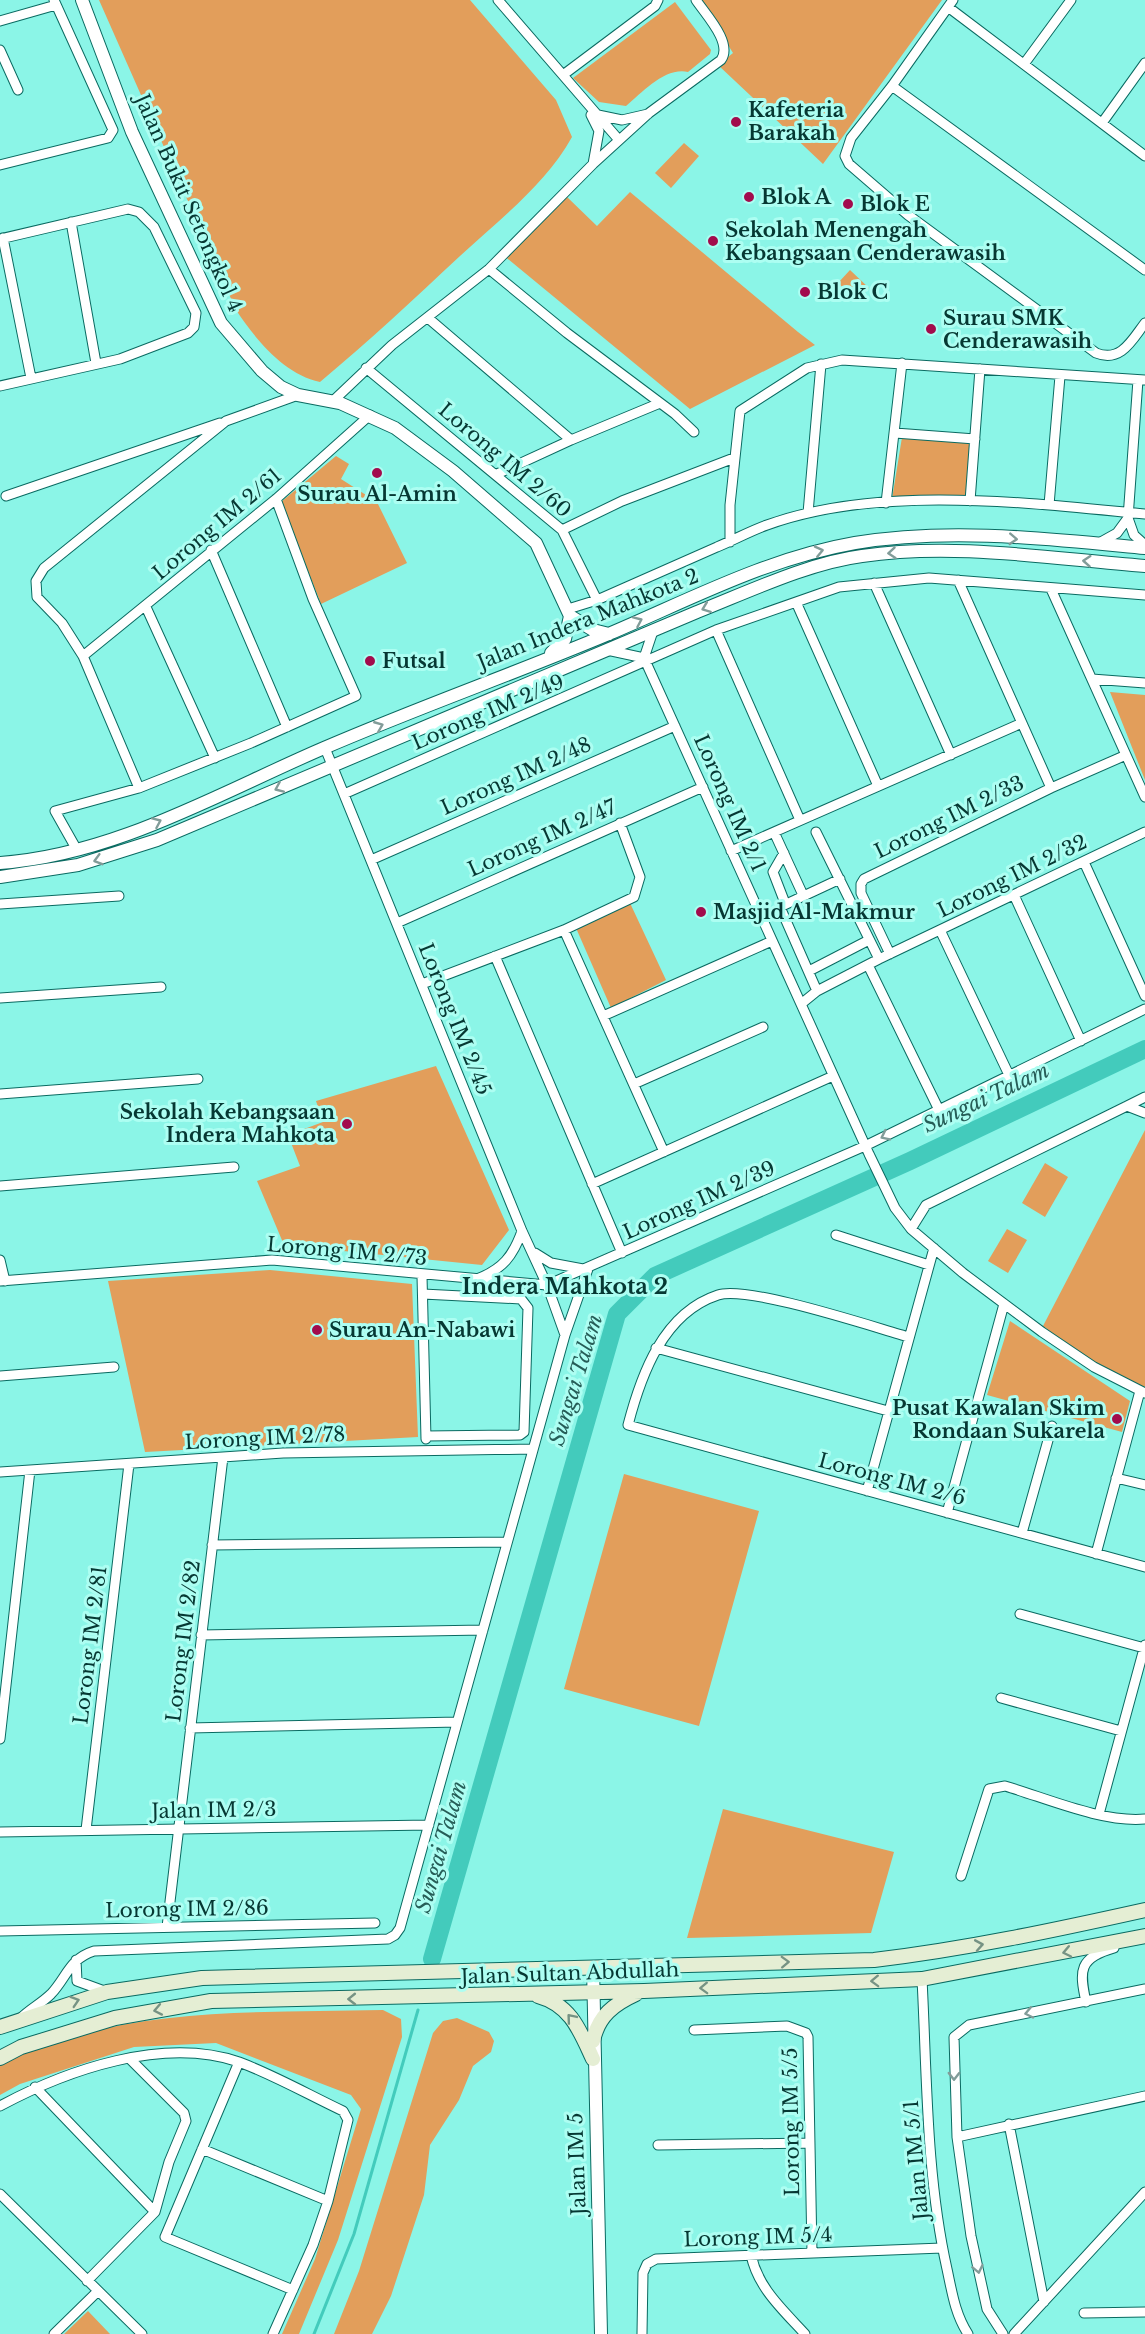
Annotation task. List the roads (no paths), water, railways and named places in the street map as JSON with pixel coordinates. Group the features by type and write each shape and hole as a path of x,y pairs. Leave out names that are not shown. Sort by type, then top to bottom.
{"main road":[{"name":"Jalan Sultan Abdullah","path":"0,2027 107,1992 202,1978 874,1960 938,1952 1016,1938 1145,1910"},
{"name":"Jalan Sultan Abdullah","path":"0,2058 21,2047 115,2018 212,2001 644,1991 922,1979 1145,1937"},
{"path":"472,1970 461,1976 459,1983 462,1992 474,1996"},
{"path":"363,1972 409,1979 411,1985 408,1990 391,1998"},
{"path":"593,2041 595,2030 608,2010 620,2001 644,1991"},
{"path":"532,1994 560,2006 576,2020 593,2059"}],"street":[{"name":"Jalan Bukit Setongkol 4","path":"82,0 132,132 221,323 262,371 281,387 298,395"},
{"path":"563,75 655,6 658,0"},
{"path":"333,401 366,368 489,269 593,164 649,113 718,63 725,52 724,43 696,0"},
{"path":"1024,64 1071,0"},
{"path":"504,2 563,75 597,124 599,140 593,164"},
{"path":"0,21 55,3 113,130 108,138 0,165"},
{"path":"1145,156 1024,64 951,3 846,147 845,156 857,174 908,215 1096,353 1110,356 1122,351 1145,323"},
{"path":"0,50 18,90"},
{"path":"1101,123 1145,63"},
{"path":"892,86 1145,270"},
{"path":"573,89 619,140"},
{"path":"598,115 622,120 649,113"},
{"path":"0,386 120,359 188,333 195,320 194,306 154,227 139,212 128,209 2,239 31,378"},
{"path":"71,222 96,363"},
{"path":"489,269 694,432"},
{"path":"428,318 570,440"},
{"path":"730,542 734,458 738,417 743,406 807,368 842,360 1142,380 1128,516 1134,536 1145,547"},
{"path":"886,503 902,363"},
{"path":"808,513 821,364"},
{"name":"Lorong IM 2/60","path":"366,368 562,530 597,600"},
{"path":"970,501 981,369"},
{"path":"1049,505 1060,376"},
{"path":"6,496 298,395 333,401 370,415 395,428 453,471 536,543 569,612 593,630 609,634"},
{"path":"497,474 570,440 660,403"},
{"name":"Lorong IM 2/61","path":"83,656 146,608 211,550 276,499 370,415"},
{"path":"139,788 83,656 62,623 37,597 36,581 44,568 226,421"},
{"path":"895,433 975,439"},
{"path":"562,530 622,501 734,458"},
{"path":"77,850 55,812 139,788 215,758 356,696 313,599 276,499"},
{"path":"569,612 767,525 808,513 886,503 970,501 1049,505 1128,516 1145,514"},
{"path":"1098,543 1117,533 1128,516"},
{"name":"Jalan Indera Mahkota 2","path":"0,863 42,858 77,850 137,831 325,748 609,634 767,565 815,551 897,538 945,535 1145,547"},
{"path":"211,550 287,727"},
{"name":"Jalan Indera Mahkota 2","path":"0,877 78,865 115,855 772,583 860,556 922,550 1145,566"},
{"path":"767,565 773,572 772,583"},
{"name":"Lorong IM 2/49","path":"344,794 716,630 839,587 921,579 1145,595"},
{"path":"958,580 1051,788"},
{"path":"874,583 951,755"},
{"path":"1051,588 1145,796"},
{"path":"796,603 878,786"},
{"path":"146,608 215,758"},
{"path":"546,658 565,639 569,612"},
{"path":"716,630 800,820"},
{"path":"607,651 645,660 653,631"},
{"name":"Lorong IM 2/1","path":"645,660 867,1150 895,1208 911,1229"},
{"path":"1092,679 1145,683"},
{"path":"731,851 1022,723"},
{"name":"Lorong IM 2/48","path":"371,860 675,726"},
{"name":"Lorong IM 2/45","path":"325,748 522,1231 547,1285 565,1335"},
{"name":"Lorong IM 2/33","path":"890,954 861,892 864,879 1051,788 1126,755"},
{"name":"Lorong IM 2/47","path":"397,923 702,787"},
{"path":"422,984 564,930 634,897 640,877 620,823"},
{"path":"774,832 803,895"},
{"path":"816,832 879,959"},
{"name":"Lorong IM 2/32","path":"801,1004 818,992 879,959 1145,832"},
{"path":"784,853 772,872 784,903"},
{"path":"1084,862 1145,996"},
{"path":"818,992 780,909 784,903 840,879"},
{"path":"1014,895 1081,1041"},
{"path":"0,904 119,896"},
{"path":"564,930 664,1152"},
{"path":"940,930 1009,1075"},
{"path":"809,971 869,940"},
{"path":"603,1017 772,941"},
{"path":"495,956 622,1253"},
{"path":"868,965 939,1110"},
{"path":"0,998 161,987"},
{"name":"Lorong IM 2/39","path":"547,1285 867,1150 939,1110 1145,1009"},
{"path":"634,1084 763,1027"},
{"path":"592,1184 833,1076"},
{"path":"0,1094 198,1079"},
{"path":"1096,1554 1116,1478 1143,1392 1094,1367 1004,1304 911,1229 926,1205 1145,1097"},
{"path":"1127,1106 1145,1113"},
{"path":"0,1186 234,1167"},
{"path":"475,1280 501,1268 516,1246 522,1231"},
{"path":"836,1235 929,1265"},
{"path":"867,1491 934,1248"},
{"path":"21,2019 33,2005 52,1993 76,1960 93,1951 388,1939 400,1928 532,1449 565,1335 588,1269 551,1263 531,1249"},
{"path":"0,1260 2,1281"},
{"name":"Lorong IM 2/73","path":"2,1281 272,1260 422,1276 547,1285"},
{"path":"422,1276 426,1451"},
{"path":"888,1411 656,1348 685,1313 718,1294 737,1293 760,1296 909,1337"},
{"path":"423,1294 521,1299 528,1308 524,1432 520,1435 426,1436"},
{"path":"946,1513 1004,1304"},
{"name":"Lorong IM 2/6","path":"656,1348 628,1425 1145,1567"},
{"path":"0,1376 114,1367"},
{"path":"1022,1533 1052,1426"},
{"name":"Lorong IM 2/78","path":"0,1472 282,1453 532,1449"},
{"name":"Lorong IM 2/82","path":"167,1927 223,1457"},
{"name":"Lorong IM 2/81","path":"86,1830 129,1464"},
{"path":"0,1739 30,1470"},
{"path":"1116,1478 1145,1485"},
{"path":"212,1545 507,1542"},
{"path":"1020,1614 1144,1647 1099,1814"},
{"path":"201,1635 483,1629"},
{"path":"1001,1698 1121,1731"},
{"path":"190,1728 457,1722"},
{"path":"961,1876 989,1789 1005,1786 1099,1814 1132,1820 1145,1819"},
{"name":"Jalan IM 2/3","path":"0,1832 429,1825"},
{"name":"Lorong IM 2/86","path":"0,1931 375,1923"},
{"path":"1086,2002 1080,1977 1084,1964 1104,1950 1145,1937"},
{"path":"76,1960 77,1981 107,1992"},
{"name":"Jalan IM 5","path":"593,1967 593,2059 601,2334"},
{"name":"Jalan IM 5/1","path":"922,1979 933,2186 942,2248 958,2319 968,2334"},
{"path":"1003,2334 987,2309 971,2236 957,2137 954,2037 969,2025 1145,1989"},
{"name":"Lorong IM 5/5","path":"694,2030 787,2026 806,2033 808,2037 812,2253"},
{"path":"0,2106 35,2087 82,2069 129,2058 186,2054 238,2062 347,2115 348,2120 328,2201 313,2245 273,2334"},
{"path":"87,2281 155,2212 186,2117 129,2058"},
{"path":"238,2062 165,2237 293,2290"},
{"path":"35,2087 155,2212"},
{"path":"957,2137 1145,2096"},
{"path":"1009,2124 1044,2302"},
{"path":"658,2145 810,2143"},
{"path":"202,2149 328,2201"},
{"path":"1014,2334 1145,2193"},
{"path":"0,2194 142,2334"},
{"name":"Lorong IM 5/4","path":"642,2334 642,2273 647,2264 656,2259 942,2248"},
{"path":"751,2255 757,2277 766,2291 805,2334"},
{"path":"54,2334 97,2292"},
{"path":"1084,2313 1145,2312"}],"waterway":[{"name":"Sungai Talam","path":"432,1959 617,1314 655,1276 910,1161 1145,1049"},
{"name":"Sungai Talam","path":"314,2334 354,2234 418,2010"}],"place":[{"name":"Kafeteria Barakah","path":"736,122"},
{"name":"Blok A","path":"749,197"},
{"name":"Blok E","path":"848,204"},
{"name":"Sekolah Menengah Kebangsaan Cenderawasih","path":"713,241"},
{"name":"Blok C","path":"805,292"},
{"name":"Surau SMK Cenderawasih","path":"931,329"},
{"name":"Surau Al-Amin","path":"377,473"},
{"name":"Futsal","path":"370,661"},
{"name":"Masjid Al-Makmur","path":"701,912"},
{"name":"Sekolah Kebangsaan Indera Mahkota","path":"347,1124"},
{"name":"Surau An-Nabawi","path":"317,1330"},
{"name":"Pusat Kawalan Skim Rondaan Sukarela","path":"1117,1419"}],"district":[{"name":"Indera Mahkota 2","path":"565,1286"}]}
